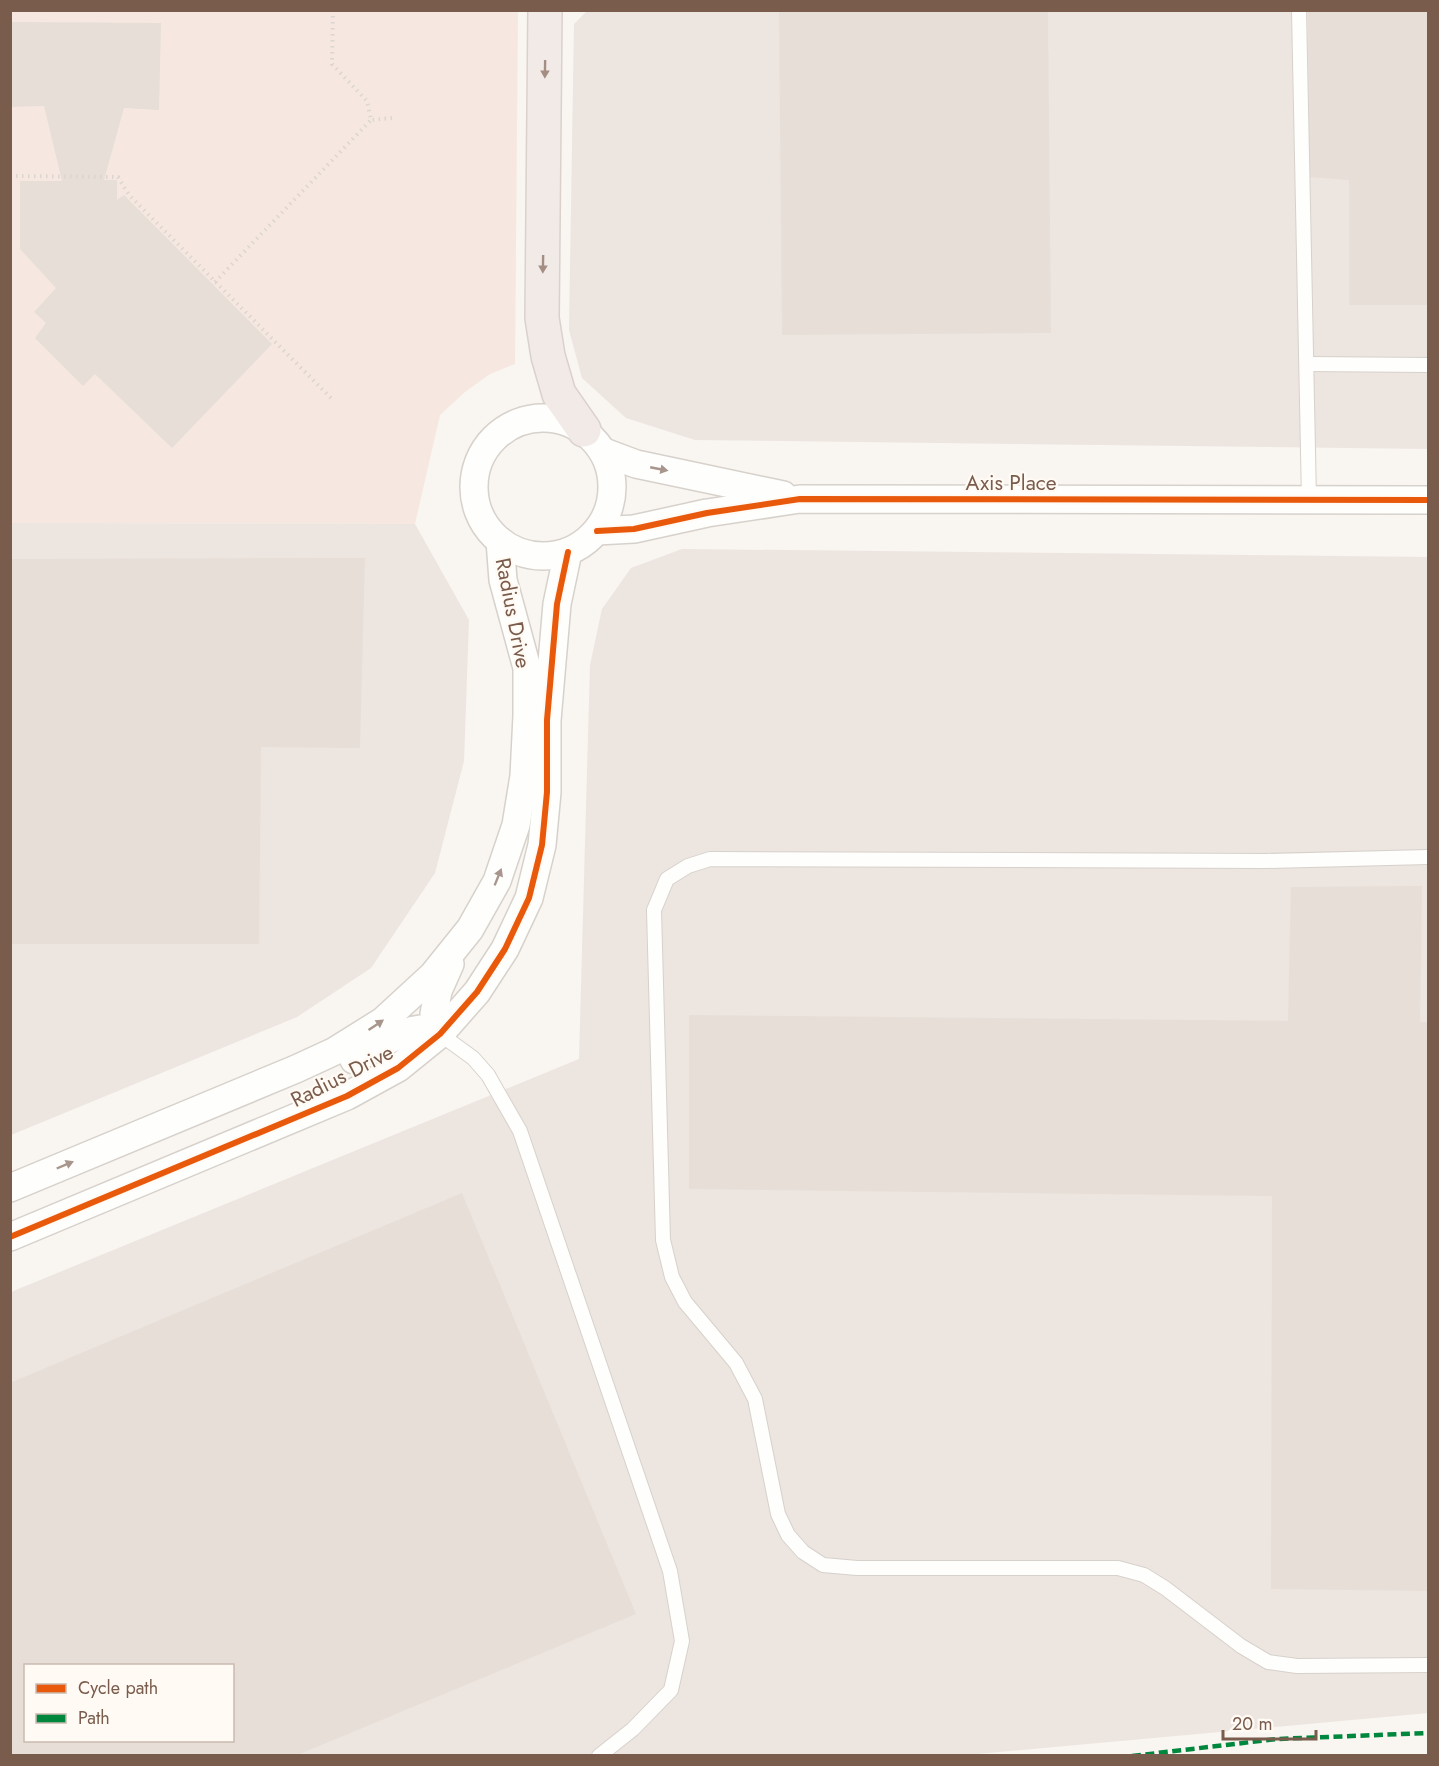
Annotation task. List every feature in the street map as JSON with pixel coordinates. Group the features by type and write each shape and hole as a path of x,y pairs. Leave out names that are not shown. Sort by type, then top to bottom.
{"highway":[{"path":"545,10 542,318 548,356 559,394 594,441"}],"street":[{"path":"549,417 567,422 594,441 611,471 613,493 608,513 597,531 584,543 568,552 550,556 533,555 515,551 488,530 480,515 473,483 476,466 484,450 495,436 511,425 529,419 549,417"},
{"name":"Axis Place","path":"594,441 636,464 800,499"},
{"name":"Axis Place","path":"597,531 634,529 707,513 800,499 1428,500"},
{"name":"Radius Drive","path":"10,1188 296,1070 335,1051 383,1021 434,975 470,929 497,881 516,825 524,776 527,716 526,668 503,580 500,541"},
{"name":"Radius Drive","path":"10,1237 347,1096 399,1068 440,1034 483,984 505,949 530,898 542,845 547,792 547,720 557,604 568,552"},
{"path":"440,1034 434,1014 438,991 457,946"},
{"path":"153,1129 220,1118 279,1096 308,1084 406,1033 423,1028 440,1034"}],"lane":[{"path":"1299,10 1309,500"},
{"path":"1307,364 1428,365"},
{"path":"1428,857 1265,861 710,859 688,866 667,879 654,910 663,1240 672,1277 685,1302 736,1364 755,1399 778,1514 788,1535 802,1552 823,1565 857,1568 1118,1568 1144,1575 1165,1588 1241,1646 1268,1662 1297,1666 1428,1665"},
{"path":"440,1034 473,1058 488,1075 520,1131 670,1571 681,1641 671,1690 633,1729 599,1755"}],"path":[{"path":"333,10 332,64 368,101 370,120"},
{"path":"215,282 370,120 392,118"},
{"path":"10,176 118,177 129,195 331,398"}],"shaded area":[{"path":"588,10 1428,11 1428,449 695,440 626,418 582,378 569,330 574,24"},
{"path":"11,11 518,11 515,364 490,374 465,392 440,415 415,524 11,523"},
{"path":"11,523 415,524 469,620 464,761 435,873 371,968 297,1017 11,1135"},
{"path":"682,549 1428,557 1428,1713 956,1756 11,1756 11,1292 579,1059 590,665 602,609 631,568"}],"building":[{"path":"779,10 1048,10 1051,333 782,335"},
{"path":"1308,10 1428,10 1428,305 1349,305 1349,180 1309,177"},
{"path":"10,22 161,23 159,110 124,108 104,180 117,180 117,200 124,195 272,344 172,448 95,374 83,386 35,338 46,323 34,312 56,288 20,249 20,181 62,181 44,106 10,107"},
{"path":"365,558 360,748 261,747 259,944 10,944 10,559"},
{"path":"1422,886 1420,1022 1428,1022 1428,1591 1271,1589 1272,1196 689,1189 689,1015 1288,1021 1291,887"},
{"path":"462,1193 636,1614 295,1756 10,1756 10,1383"}],"marked path":[{"path":"1132,1756 1277,1739 1428,1733"}],"cycle path":[{"path":"597,531 634,529 707,513 800,499 1428,500"},
{"path":"10,1237 347,1096 398,1068 440,1034 477,992 505,949 529,898 542,845 547,792 547,720 557,604 568,552"}]}
